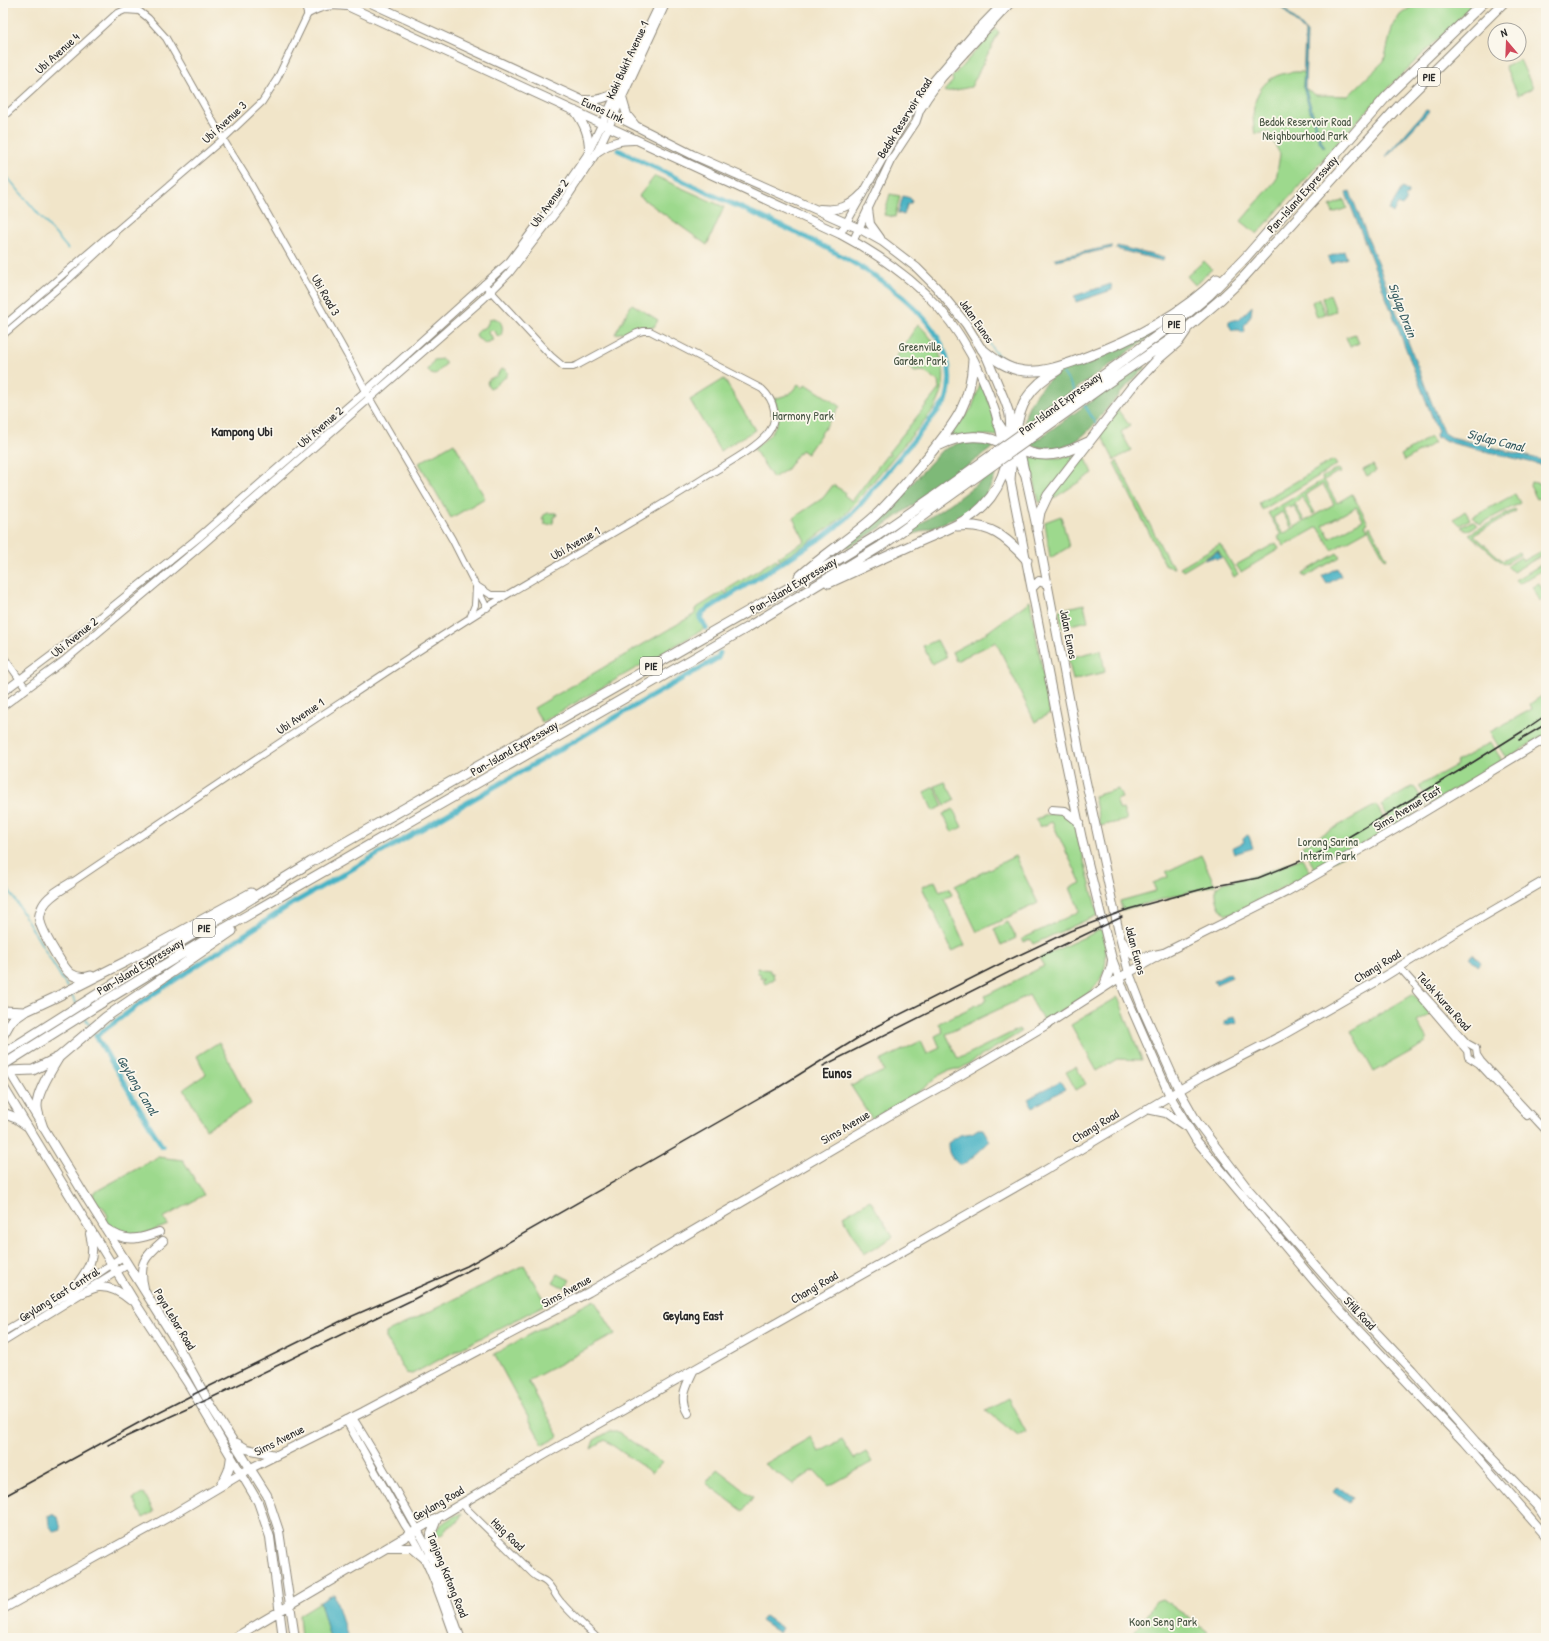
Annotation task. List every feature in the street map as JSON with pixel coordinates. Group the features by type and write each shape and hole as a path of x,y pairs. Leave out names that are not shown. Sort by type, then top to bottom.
{"highway":[{"name":"Pan-Island Expressway","path":"6,1070 98,1005 250,915 692,659 880,546 939,499 1096,386 1209,295 1246,257 1387,96 1483,3"},
{"name":"Pan-Island Expressway","path":"1096,386 1187,328 1221,299 1243,278 1398,107 1503,3"},
{"path":"982,349 1002,364 1024,371 1050,369 1069,363 1117,345 1142,333 1190,302 1211,285 1233,263 1246,257"},
{"path":"1037,529 1040,512 1048,495 1131,388 1158,359 1179,341 1187,328"},
{"path":"787,589 800,575 875,516 901,489 952,427 966,402 970,388 973,360"},
{"path":"794,598 953,526 983,507 992,495 1000,480 1007,461 1021,410 1028,394 1040,381 1069,363"},
{"path":"1010,415 1012,444 1010,479"},
{"path":"997,422 1012,444 1025,473"},
{"path":"934,449 960,438 982,437 1012,444 1048,456 1064,453 1091,440"},
{"name":"Pan-Island Expressway","path":"3,1054 311,862 834,562 939,499"},
{"path":"953,526 967,525 992,530 1006,538 1027,560"},
{"path":"3,1035 11,1021 24,1012 125,962 256,890 311,862"},
{"path":"71,883 43,905 40,914 42,928 62,964 69,974 76,977 87,978 125,962"},
{"path":"6,1070 34,1070 58,1057 91,1029 210,945 244,924 250,915"},
{"path":"3,1010 24,1012"},
{"path":"42,1125 37,1109 38,1100 45,1082 58,1057"},
{"path":"3,1113 16,1118 26,1125"}],"main road":[{"path":"305,3 308,13 325,5 344,4"},
{"name":"Eunos Link","path":"370,3 610,114 693,155 860,229"},
{"name":"Kaki Bukit Avenue 1","path":"619,96 660,3"},
{"name":"Kaki Bukit Avenue 1","path":"606,125 610,114 666,3"},
{"name":"Bedok Reservoir Road","path":"840,234 891,144 922,94 971,36 1003,3"},
{"name":"Bedok Reservoir Road","path":"853,241 860,229 890,160 916,122 920,110 934,88 1011,3"},
{"name":"Eunos Link","path":"344,4 853,241"},
{"path":"580,100 593,100 619,96 627,115 637,127"},
{"path":"574,110 585,126 593,151 620,140 637,140"},
{"name":"Ubi Avenue 2","path":"3,706 65,660 197,549 492,291 509,273 564,202 606,125"},
{"name":"Ubi Avenue 2","path":"3,692 65,645 198,538 366,391 510,261 593,151"},
{"path":"808,206 830,210 841,209 849,206 862,194"},
{"path":"868,209 870,224 883,242"},
{"name":"Jalan Eunos","path":"860,229 883,242 917,268 936,287 966,324 982,349 998,382 1010,415"},
{"name":"Jalan Eunos","path":"853,241 872,252 927,295 955,328 984,382 997,422"},
{"name":"Jalan Eunos","path":"1007,461 1064,754 1112,959 1170,1096"},
{"name":"Jalan Eunos","path":"1025,473 1048,584 1079,750 1120,937 1129,973 1153,1033 1179,1090"},
{"path":"1032,588 1039,581 1048,584"},
{"name":"Sims Avenue East","path":"1129,973 1164,953 1292,889 1394,830 1546,738"},
{"path":"1064,754 1066,757 1073,758 1078,754 1079,750"},
{"path":"1052,810 1065,811 1079,822"},
{"name":"Changi Road","path":"656,1391 1044,1171 1179,1090 1291,1030 1546,880"},
{"path":"1120,937 1133,955 1144,957 1164,953"},
{"path":"1103,988 1111,967 1112,959"},
{"name":"Sims Avenue","path":"3,1609 275,1455 349,1419 590,1292 890,1115 964,1074 1129,973"},
{"name":"Paya Lebar Road","path":"3,1060 6,1070 42,1125 122,1257 172,1335 211,1406 267,1495 279,1531 295,1638"},
{"name":"Paya Lebar Road","path":"3,1086 116,1272 231,1455 258,1502 270,1537 283,1638"},
{"name":"Still Road","path":"1179,1090 1197,1122 1248,1189 1295,1243 1475,1441 1538,1506 1546,1518"},
{"name":"Still Road","path":"1170,1096 1188,1127 1208,1154 1342,1313 1445,1421 1546,1536"},
{"path":"1147,1109 1166,1113 1188,1127"},
{"path":"1208,1154 1210,1147 1215,1146"},
{"path":"72,1291 89,1268 91,1261 92,1242 88,1225"},
{"path":"105,1228 119,1236 127,1238 136,1238 159,1232"},
{"path":"146,1295 142,1276 144,1262 147,1255 163,1241"},
{"name":"Geylang East Central","path":"3,1332 72,1291 122,1257"},
{"name":"Geylang East Central","path":"3,1342 127,1265"},
{"path":"83,1293 98,1287 110,1289 122,1292 136,1304"},
{"path":"688,1413 684,1407 682,1397 693,1371"},
{"name":"Geylang Road","path":"234,1638 656,1391"},
{"name":"Tanjong Katong Road","path":"349,1419 427,1556 461,1638"},
{"path":"235,1442 247,1449 275,1455"},
{"path":"216,1489 225,1479 229,1470 231,1455"},
{"path":"386,1548 412,1548 427,1556 431,1534 437,1518"},
{"name":"Tanjong Katong Road","path":"427,1556 455,1638"}],"street":[{"name":"Ubi Avenue 3","path":"3,335 68,280 109,242 116,232 252,112 271,90 313,3"},
{"name":"Ubi Avenue 4","path":"3,117 116,14 121,11 128,10"},
{"name":"Ubi Road 3","path":"128,10 139,11 144,14 166,38 223,139 249,181 347,355 370,399 405,457 476,584 487,608"},
{"name":"Ubi Avenue 3","path":"3,326 108,236 116,232"},
{"name":"Ubi Avenue 1","path":"71,883 219,782 508,594 654,510 738,456 766,434 773,423 774,412 771,399 760,388 650,331 637,333 574,367 564,367 551,356 484,284"},
{"path":"476,584 491,595 499,596 508,594"},
{"path":"468,620 475,605 476,584"},
{"path":"3,656 26,688"},
{"name":"Telok Kurau Road","path":"1398,968 1467,1043 1477,1050 1475,1057 1467,1055 1467,1050 1428,1007 1398,968"},
{"path":"1467,1050 1473,1047"},
{"path":"1475,1057 1546,1131"},
{"path":"1475,1057 1546,1135"},
{"name":"Haig Road","path":"462,1504 597,1638"}],"green space":[{"name":"Bedok Reservoir Road Neighbourhood Park","path":"1416,3 1475,3 1391,85 1338,142 1257,234 1241,221 1276,180 1280,154 1268,132 1255,134 1253,121 1254,109 1256,98 1261,89 1268,81 1277,76 1288,73 1302,72 1304,73 1303,87 1316,95 1348,96 1384,61 1392,28 1400,15"},
{"path":"996,29 999,32 971,87 946,92 944,91 953,81 952,77"},
{"path":"1515,62 1521,62 1533,88 1518,95 1505,66"},
{"path":"655,176 724,207 707,245 639,196"},
{"path":"890,194 900,196 895,217 884,215"},
{"path":"1344,200 1347,208 1333,213 1330,206"},
{"path":"1204,261 1212,269 1195,285 1187,276"},
{"path":"1330,295 1336,311 1327,314 1322,298"},
{"path":"1319,299 1325,314 1317,317 1312,302"},
{"path":"632,304 658,320 654,327 615,334"},
{"path":"494,318 501,322 501,335 498,337 495,331 490,330 488,332 493,340 485,343 477,338 476,334 478,330 486,327 490,319"},
{"name":"Greenville Garden Park","path":"918,324 934,342 939,353 944,374 940,396 935,408 844,516 808,543 701,611 698,617 704,629 542,722 534,708 695,614 695,609 724,591 726,594 728,592 726,590 776,559 778,562 780,560 778,557 805,541 793,518 823,498 833,485 845,492 844,495 852,501 887,455 889,456 890,454 888,453 939,389 938,381 923,371 915,372 895,359"},
{"path":"1156,329 1158,331 1025,425 1026,413 1031,402 1040,389 1063,370 1092,357 1138,340"},
{"path":"1355,334 1359,343 1350,347 1346,337"},
{"path":"442,359 445,361 445,365 435,375 431,374 428,370 434,360"},
{"path":"1143,364 1145,368 1109,406 1093,426 1077,440 1057,448 1045,448 1030,445"},
{"path":"504,369 508,372 506,377 490,388 487,383 488,381 497,376 500,370"},
{"path":"724,379 755,430 720,451 690,400"},
{"path":"981,382 991,407 998,436 988,435 947,439 972,408"},
{"name":"Harmony Park","path":"798,384 803,388 806,384 840,406 807,454 801,450 786,470 773,478 754,449 766,439 777,422 777,407 774,399 790,394"},
{"path":"1117,409 1130,426 1121,432 1131,450 1114,460 1099,431"},
{"path":"1430,437 1434,443 1404,461 1401,455"},
{"path":"961,442 980,442 995,446 888,523 848,548 846,545 899,498 941,451"},
{"path":"454,443 485,498 451,518 419,463"},
{"path":"1083,453 1093,473 1051,500 1050,497"},
{"path":"1077,454 1040,503 1029,457 1059,458"},
{"path":"1333,460 1337,465 1262,510 1259,503"},
{"path":"1117,461 1169,562 1172,563 1174,568 1166,566 1114,463"},
{"path":"1373,465 1376,471 1367,476 1363,470"},
{"path":"998,468 987,492 974,506 942,524 895,541 954,501"},
{"path":"1338,469 1341,471 1340,474 1338,472 1324,480 1337,503 1352,494 1368,523 1365,525 1368,530 1332,550 1318,527 1284,546 1278,537 1281,535 1268,513 1323,480 1322,477","holes":["1323,484 1334,504 1283,534 1273,518 1282,512 1291,527 1293,526 1283,509 1288,506 1290,508 1294,506 1302,521 1304,520 1295,504 1302,497 1312,514 1315,513 1305,495","1356,507 1363,520 1330,538 1323,525"]},
{"path":"1531,482 1546,485 1546,507 1540,498 1537,499 1530,486"},
{"path":"1515,494 1520,503 1480,524 1473,517"},
{"path":"1515,509 1516,511 1474,535 1503,561 1519,552 1520,555 1504,564 1469,534"},
{"path":"1465,511 1470,519 1460,525 1454,519"},
{"path":"548,513 556,513 557,515 554,517 553,523 548,525 544,524 545,519 542,519 544,515"},
{"path":"1061,516 1069,547 1050,558 1045,522"},
{"path":"1472,521 1478,525 1467,531 1461,527"},
{"path":"1370,526 1387,558 1385,559 1368,528"},
{"path":"1276,543 1279,549 1241,572 1236,565"},
{"path":"1220,544 1238,574 1234,577 1218,550 1183,571 1180,567"},
{"path":"1546,549 1546,553 1513,572 1507,566 1521,557 1523,561"},
{"path":"1337,553 1340,557 1305,577 1303,573"},
{"path":"1546,562 1546,568 1519,584 1515,580"},
{"path":"1539,583 1546,596 1540,601 1532,587"},
{"path":"1030,601 1050,713 1035,722 996,642 956,661 952,652 982,636"},
{"path":"1084,604 1088,621 1062,627 1059,610"},
{"path":"937,640 946,657 932,664 923,646"},
{"path":"1101,650 1105,672 1073,680 1068,658"},
{"path":"1546,693 1546,734 1506,759 1490,732 1532,709 1530,704"},
{"path":"1491,742 1502,761 1430,804 1419,786 1457,765 1456,762"},
{"path":"945,782 955,800 945,805 935,786"},
{"path":"1414,786 1426,806 1393,826 1381,805"},
{"path":"934,787 943,806 933,811 924,792"},
{"path":"1118,789 1122,798 1116,800 1120,810 1123,809 1127,820 1100,826 1094,796"},
{"name":"Lorong Sarina Interim Park","path":"1376,805 1390,829 1316,871 1302,846"},
{"path":"953,809 962,827 952,832 943,814"},
{"path":"1055,811 1060,812 1074,822 1098,915 1033,944 1030,939 1024,942 1022,939 1080,911 1070,888 1081,883 1052,822 1040,827 1036,820"},
{"path":"1201,855 1215,885 1122,910 1120,901 1156,891 1153,883 1168,877 1166,872"},
{"path":"1015,856 1038,903 977,932 955,886"},
{"path":"1302,858 1311,873 1231,914 1226,915 1221,910 1217,899 1216,887 1222,883 1258,875"},
{"path":"935,881 940,892 949,888 952,895 944,899 965,945 952,951 922,887"},
{"path":"1008,922 1016,938 1001,945 994,929"},
{"path":"1102,929 1106,948 1102,976 1086,995 1045,1021 1041,1017 1029,995 946,1034 958,1059 1019,1029 1021,1032 960,1069 945,1072 925,1088 872,1119 851,1086 884,1071 880,1061 921,1041 927,1054 940,1048 935,1036 943,1032 939,1023 987,1000 985,996 1044,966 1039,958"},
{"path":"757,968 770,970 770,973 773,973 774,979 766,984 763,981 766,979 760,977 761,974 758,973"},
{"path":"1414,994 1432,1014 1417,1022 1427,1039 1426,1043 1374,1072 1351,1031"},
{"path":"1118,997 1142,1060 1117,1059 1097,1071 1071,1025"},
{"path":"219,1042 251,1104 206,1129 184,1089 206,1074 197,1056"},
{"path":"1076,1067 1086,1084 1076,1090 1066,1072"},
{"path":"158,1157 183,1160 204,1195 163,1218 168,1225 144,1234 125,1236 105,1223 108,1216 103,1207 94,1202 93,1193"},
{"path":"870,1200 893,1237 864,1254 843,1216"},
{"path":"524,1265 546,1304 412,1374 406,1373 386,1338 386,1333"},
{"path":"558,1274 570,1280 564,1288 553,1282"},
{"path":"594,1300 615,1334 528,1381 559,1436 543,1445 494,1354"},
{"path":"1008,1398 1026,1432 1018,1436 986,1410"},
{"path":"610,1431 617,1431 662,1463 652,1473 605,1440 591,1449 594,1440"},
{"path":"811,1437 819,1452 842,1440 854,1459 866,1452 872,1462 829,1486 814,1470 793,1484 764,1464"},
{"path":"717,1469 753,1497 743,1511 706,1483"},
{"path":"144,1493 154,1512 143,1518 133,1499"},
{"path":"462,1513 458,1522 448,1527 441,1536 437,1535 435,1537 433,1535 438,1527 445,1521"},
{"name":"Koon Seng Park","path":"1163,1599 1207,1631 1202,1638 1142,1638 1134,1632 1157,1601"},
{"path":"320,1602 330,1638 301,1638 299,1615"}],"water":[{"path":"1277,3 1279,3 1307,32 1305,87 1321,140 1325,147 1324,148 1319,141 1303,87 1305,32"},
{"path":"1426,110 1429,111 1386,158 1385,157"},
{"path":"1402,188 1409,192 1405,198 1407,200 1402,206 1398,204 1393,213 1389,210"},
{"path":"1350,192 1443,432 1451,437 1546,461 1546,466 1452,443 1440,437 1437,438 1436,434 1438,432 1346,193"},
{"path":"903,196 912,200 911,203 907,205 904,215 898,213"},
{"path":"1112,246 1112,248 1056,260 1055,258"},
{"path":"1117,246 1164,258 1163,261 1116,249"},
{"path":"1344,251 1347,258 1331,264 1328,257"},
{"path":"1111,284 1112,290 1076,302 1074,296"},
{"path":"1252,306 1251,315 1244,326 1245,331 1242,333 1240,330 1232,330 1229,325 1229,321 1239,319"},
{"path":"1218,551 1221,558 1216,559 1215,557 1204,560"},
{"path":"1337,568 1341,576 1327,584 1322,576"},
{"path":"1247,835 1249,836 1253,848 1234,854 1232,848 1244,842 1243,839"},
{"path":"1473,954 1481,962 1478,966 1469,957"},
{"path":"1230,973 1232,977 1216,984 1214,981"},
{"path":"1233,1016 1238,1022 1225,1025 1224,1022"},
{"path":"1060,1081 1065,1089 1033,1107 1028,1099"},
{"path":"978,1129 983,1129 990,1141 967,1162 962,1165 959,1164 950,1154 948,1143 960,1135 972,1133"},
{"path":"1338,1486 1353,1497 1349,1502 1334,1491"},
{"path":"52,1514 58,1517 61,1530 54,1532 49,1525 48,1516"},
{"path":"334,1594 348,1638 330,1638 320,1602"},
{"path":"765,1616 782,1628 779,1633 761,1621"}],"waterway":[{"path":"618,150 802,235 840,255 878,278 911,305 936,334 949,366 946,401 860,505 847,518 823,537 703,612 700,618 706,628"},
{"path":"3,172 68,249"},
{"path":"990,344 996,354 1000,357 1026,367"},
{"path":"1063,373 1075,391"},
{"path":"1084,405 1096,424"},
{"path":"162,1146 96,1036 152,995 290,905 718,658 720,653"},
{"path":"3,880 67,987"},
{"path":"71,994 77,1004"},
{"path":"85,1018 90,1026"},
{"name":"Geylang Canal","path":"93,1031 96,1036"}],"railway":[{"path":"3,1497 153,1415 208,1387 341,1321 467,1266 776,1089 877,1026 1000,964 1070,931 1129,909 1210,887 1258,878 1313,856 1340,842 1467,766 1546,715"},
{"path":"1519,740 1546,724"},
{"path":"823,1066 1059,947 1122,917"},
{"path":"108,1445 213,1397 410,1301 477,1266"}],"district":[{"name":"Kampong Ubi","path":"242,431"},
{"name":"Eunos","path":"837,1072"},
{"name":"Geylang East","path":"693,1315"}],"water label":[{"name":"Siglap Drain","path":"1403,310"},
{"name":"Siglap Canal","path":"1496,440"}]}
